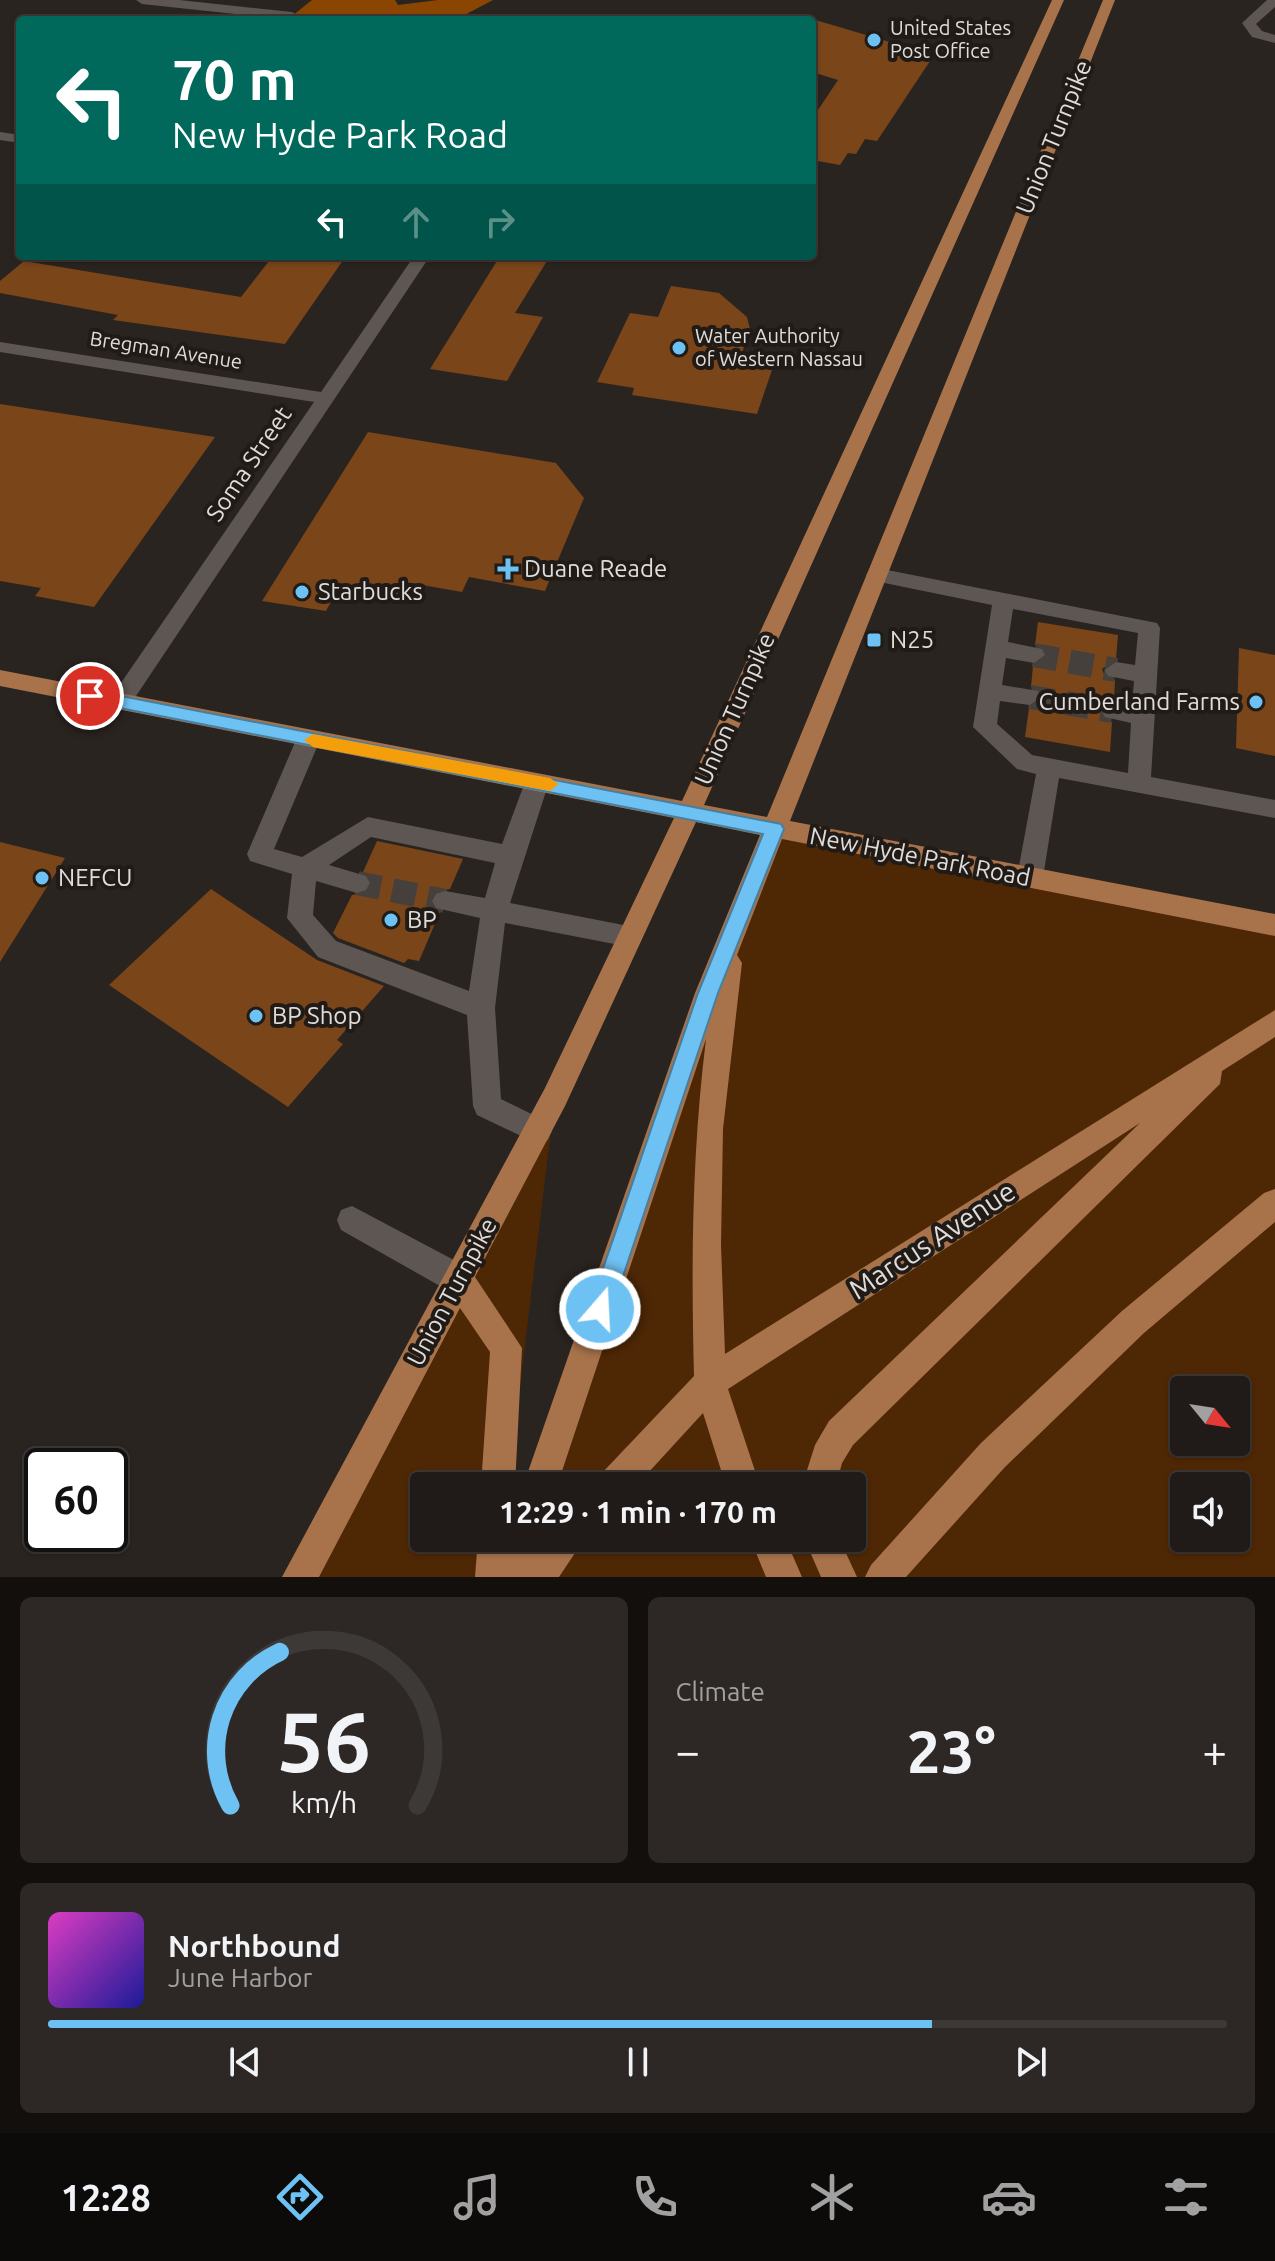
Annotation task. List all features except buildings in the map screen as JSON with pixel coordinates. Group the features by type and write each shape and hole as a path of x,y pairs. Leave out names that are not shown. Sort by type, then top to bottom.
{"main road":[{"name":"Union Turnpike","path":"300,1577 538,1131 690,810 1058,0"},
{"name":"Union Turnpike","path":"545,1472 690,1044 734,928 1109,0"},
{"name":"New Hyde Park Road","path":"0,678 1275,925"},
{"path":"734,928 709,1129 706,1245 710,1382 739,1472"},
{"path":"823,1472 827,1457 841,1433 1262,1030"},
{"name":"Marcus Avenue","path":"626,1472 710,1382 1262,1030"},
{"path":"883,1577 993,1455 1133,1322 1275,1203"},
{"path":"458,1279 506,1348 499,1472"},
{"path":"493,1577 494,1552"},
{"path":"510,1577 518,1552"},
{"path":"537,1577 557,1552"},
{"path":"773,1552 784,1577"},
{"path":"827,1552 839,1577"}],"street":[{"path":"142,0 292,16"},
{"path":"1275,0 1249,23 1257,34 1275,39"},
{"name":"Soma Street","path":"120,702 419,260"},
{"name":"Bregman Avenue","path":"0,347 326,398"},
{"path":"877,575 1149,628 1139,782"},
{"path":"1003,600 985,727 1025,763 1275,809"},
{"path":"996,648 1034,655"},
{"path":"1116,670 1147,675"},
{"path":"990,691 1030,697"},
{"path":"1113,711 1144,717"},
{"path":"308,740 259,854 357,883"},
{"path":"1030,877 1049,767"},
{"path":"537,782 507,855 493,909 481,1008 487,1106 538,1131"},
{"path":"305,868 368,827 507,855"},
{"path":"305,868 300,918 327,949 481,1008"},
{"path":"445,901 630,936"},
{"path":"352,1220 458,1279"}],"shaded area":[{"path":"312,0 395,0 398,5 438,0 493,0 463,16 292,16"},
{"path":"775,829 1275,925 1275,1577 510,1577 518,1552 866,1552 866,1472 545,1472"},
{"path":"555,1097 510,1472 410,1472 410,1552 500,1552 497,1577 300,1577"}],"tunnel":[{"path":"1034,655 1116,670"},
{"path":"1030,697 1113,711"},
{"path":"357,883 445,901"}],"slow traffic":[{"path":"313,740 550,784"}],"place":[{"name":"United States Post Office","path":"874,40"},
{"name":"Water Authority of Western Nassau","path":"679,348"},
{"name":"Duane Reade","path":"508,569"},
{"name":"Starbucks","path":"302,592"},
{"name":"N25","path":"874,640"},
{"name":"Cumberland Farms","path":"1256,702"},
{"name":"NEFCU","path":"42,878"},
{"name":"BP","path":"391,920"},
{"name":"BP Shop","path":"256,1016"}],"route":[{"path":"90,696 690,810 775,829 708,993 600,1309"}]}
